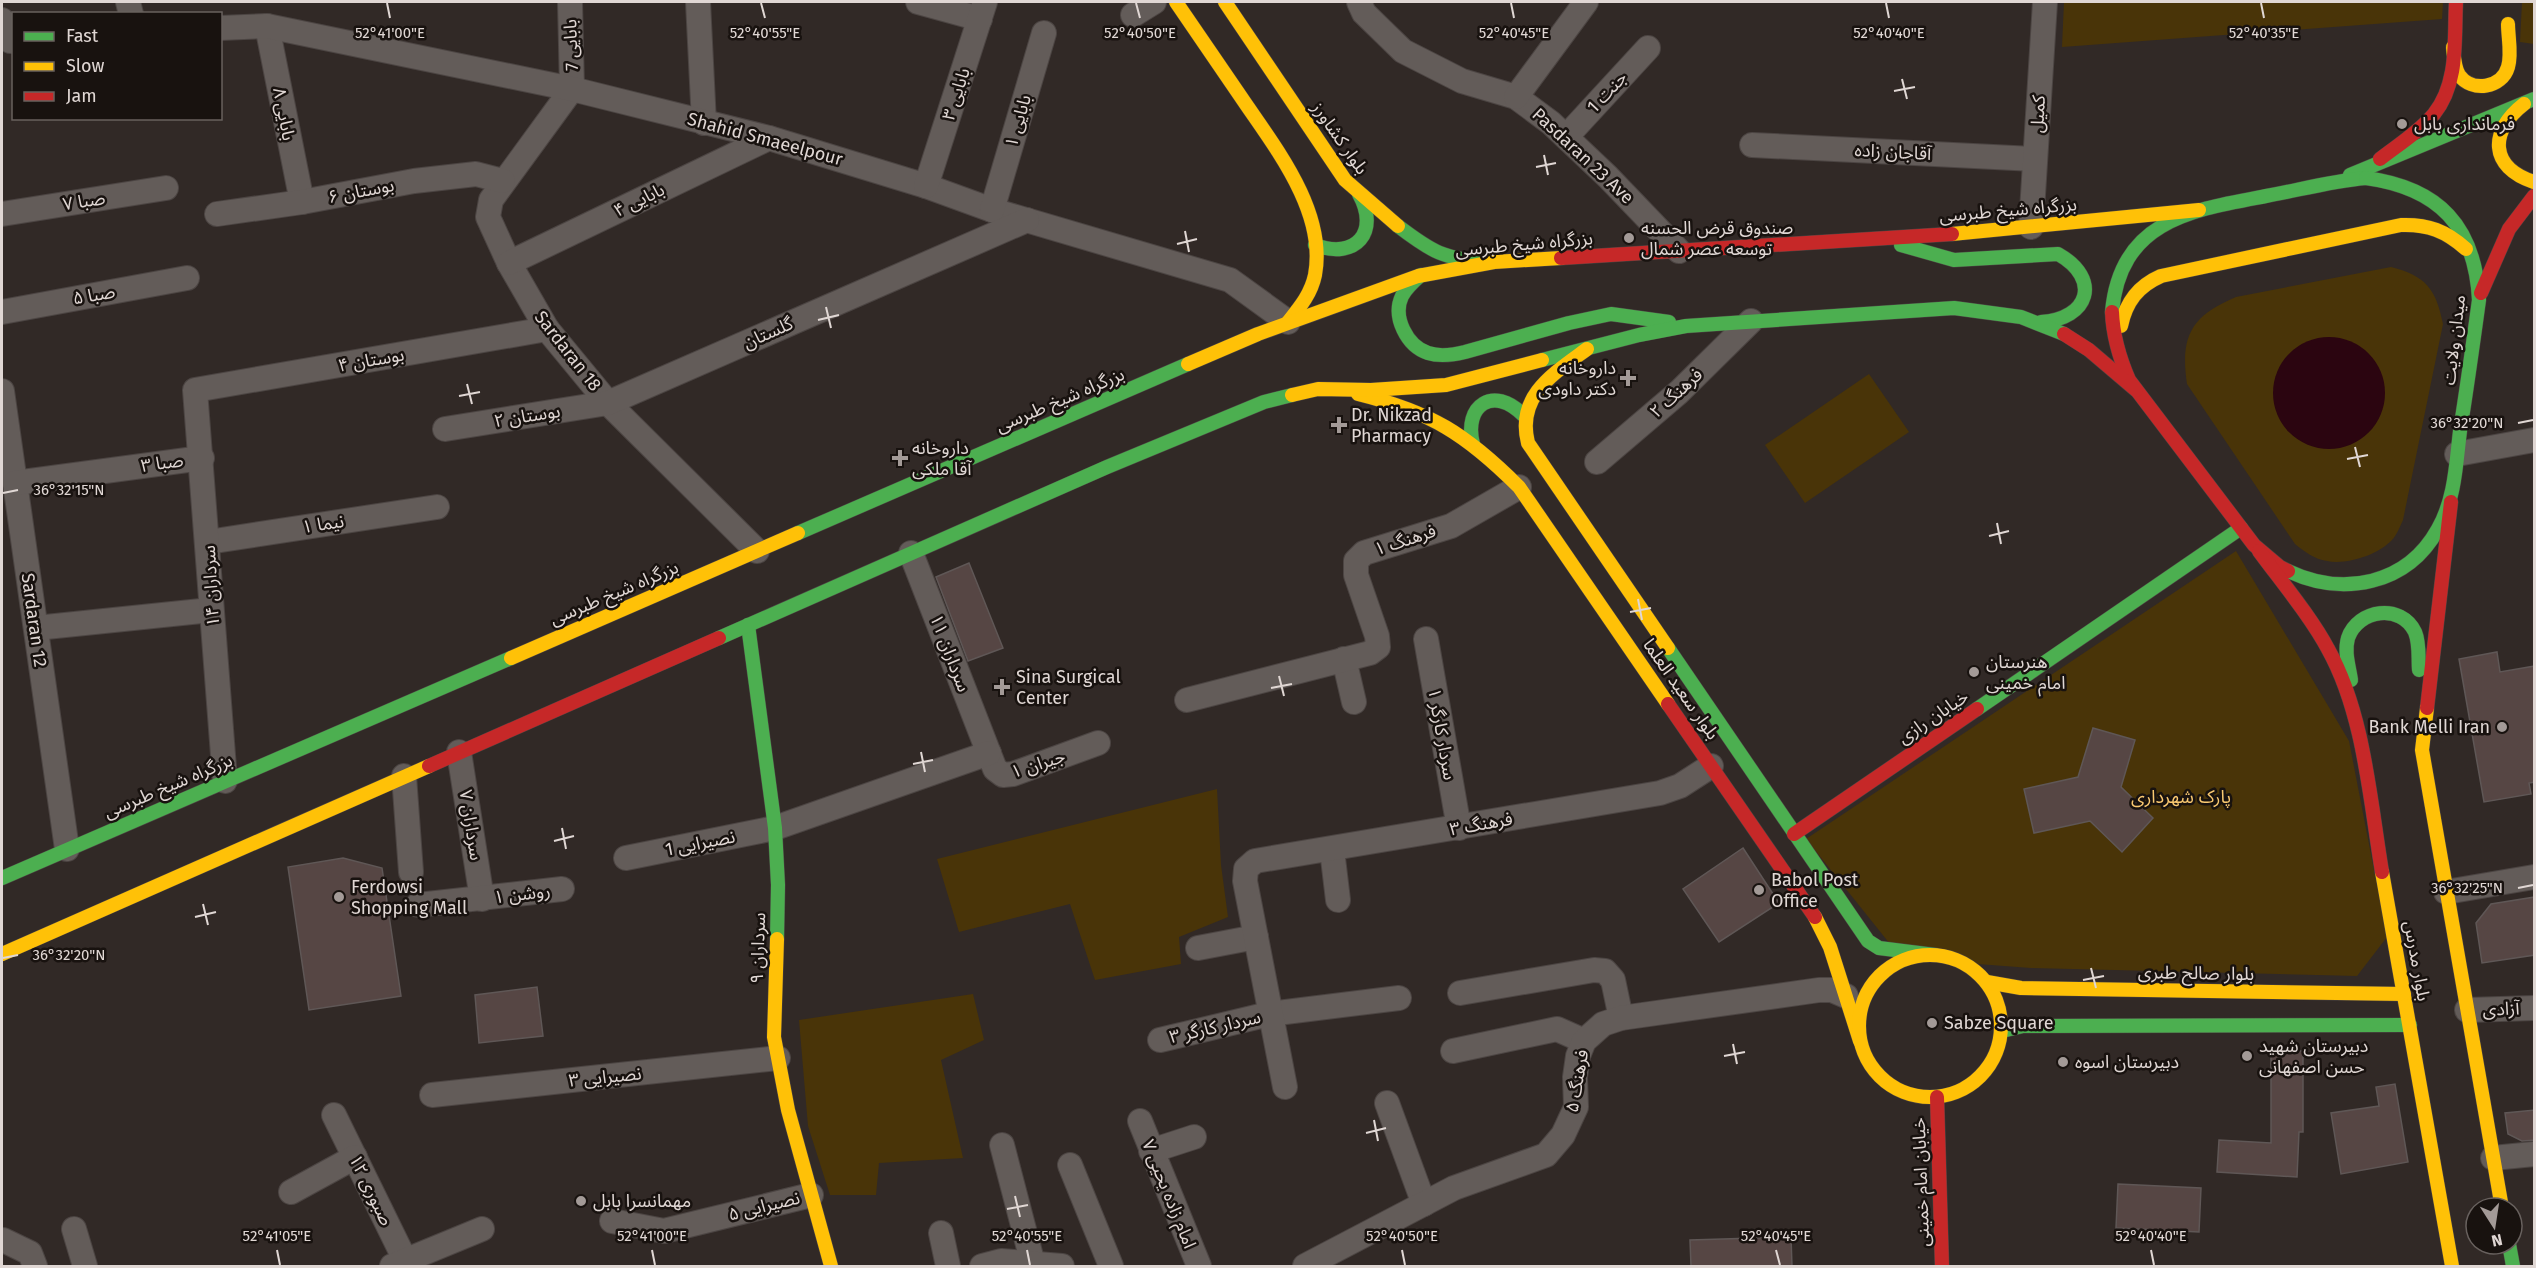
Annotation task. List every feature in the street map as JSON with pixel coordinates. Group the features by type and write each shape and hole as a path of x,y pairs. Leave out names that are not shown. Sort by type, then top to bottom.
{"main road":[{"path":"1176,2 1293,175 1302,194 1315,245 1316,267 1311,289 1305,301 1288,322"},
{"name":"بلوار کشاورز","path":"1225,2 1345,180 1359,194 1442,254 1466,261 1494,262"},
{"path":"2369,167 2426,122 2441,104 2449,85 2456,2"},
{"path":"2453,43 2456,69 2461,77 2475,86 2492,85 2499,80 2508,66 2508,19 2512,47 2526,62"},
{"path":"2330,184 2533,100"},
{"path":"2533,100 2510,114 2504,121 2500,129 2499,147 2501,156 2511,171 2518,177 2535,182"},
{"name":"میدان ولایت","path":"2353,179 2380,179 2418,190 2440,205 2458,225 2471,248 2476,266 2479,300 2451,497 2437,534 2420,555 2398,571 2374,582 2341,586 2310,582 2279,568 2254,545 2126,375 2115,350 2111,327 2114,293 2121,272 2133,252 2167,222 2199,210 2330,184 2353,179"},
{"path":"1315,245 1334,252 1353,246 1361,240 1369,222 1365,202 1359,194"},
{"path":"2479,300 2502,238 2518,213 2535,196"},
{"name":"بزرگراه شیخ طبرسی","path":"2,878 1288,322 1381,287 1421,275 1494,262 2031,227 2199,210"},
{"path":"2126,375 2121,335 2129,300 2144,283 2161,276 2408,225 2426,225 2444,231 2466,250 2476,266"},
{"path":"1878,238 1954,260 2058,254 2066,257 2074,262 2084,277 2084,297 2073,315 2063,321 2041,322"},
{"path":"1421,275 1411,282 1403,295 1399,309 1400,324 1407,337 1417,348 1431,354 1461,353 1611,314 1637,316 1686,326"},
{"path":"2,954 1107,467 1264,402 1318,389 1371,390 1446,385 1587,348 1686,326 1954,308 1990,310 2041,322 2081,344 2136,390"},
{"path":"1523,415 1540,388 1587,348"},
{"name":"بلوار سعید العلما","path":"1339,389 1421,411 1458,431 1519,487 1821,926 1860,1041"},
{"path":"1473,444 1468,428 1469,421 1472,414 1483,403 1491,400 1506,400 1519,408 1523,415"},
{"name":"بلوار سعید العلما","path":"1523,415 1524,434 1528,442 1868,941 1879,948 1935,955"},
{"path":"2422,740 2451,497"},
{"name":"خیابان رازی","path":"1794,834 2241,528"},
{"name":"بلوار مدرس","path":"2254,545 2328,648 2341,677 2357,727 2452,1266"},
{"path":"2357,727 2347,642 2354,625 2361,619 2379,612 2389,613 2406,621 2416,637 2422,740 2446,892 2500,1196"},
{"name":"سرداران ۹","path":"748,625 775,828 778,885 773,999 774,1037 788,1110 831,1266"},
{"path":"1935,955 1950,957 1965,963 1987,982 1998,1002 2002,1031 1997,1053 1983,1074 1962,1090 1937,1097 1911,1095 1888,1084 1870,1065 1860,1041 1858,1028 1862,1002 1875,980 1890,967 1907,958 1935,955"},
{"name":"بلوار صالح طبری","path":"1987,982 2021,988 2404,994"},
{"path":"2002,1031 2023,1026 2410,1025"},
{"name":"خیابان امام خمینی","path":"1937,1097 1942,1266"}],"street":[{"name":"بابایی 7","path":"570,2 572,89"},
{"path":"698,2 704,123"},
{"path":"918,2 983,10"},
{"path":"1133,15 1154,2"},
{"name":"Pasdaran 23 Ave","path":"1359,2 1364,13 1403,51 1462,81 1516,97 1566,137 1616,184 1679,251"},
{"name":"کمیل","path":"2031,227 2045,2"},
{"path":"1516,97 1573,7"},
{"name":"بابایی ۳","path":"926,186 983,10"},
{"name":"Shahid Smaeelpour","path":"222,28 267,26 572,89 769,138 926,186 992,210 1230,280 1288,322"},
{"name":"بابایی ۸","path":"267,26 302,202"},
{"name":"بابایی ۱","path":"992,210 1044,33"},
{"name":"جنت 1","path":"1566,137 1648,48"},
{"name":"Sardaran 18","path":"572,89 503,181 491,200 488,218 509,263 547,329 608,403 757,551"},
{"name":"بابایی ۴","path":"509,263 769,138"},
{"name":"آقاجان زاده","path":"1752,145 2035,159"},
{"name":"بوستان ۶","path":"218,214 302,202 414,181 476,174 503,181"},
{"name":"صبا ۷","path":"2,213 166,188"},
{"name":"گلستان","path":"608,403 1027,220"},
{"name":"صبا ۵","path":"2,312 187,278"},
{"name":"فرهنگ ۲","path":"1597,462 1679,392 1751,321"},
{"name":"بوستان ۴","path":"195,390 547,329"},
{"name":"سرداران ۱۴","path":"195,390 225,781"},
{"name":"Sardaran 12","path":"2,391 4,423 15,483 67,849"},
{"name":"بوستان ۲","path":"445,429 608,403"},
{"path":"2457,454 2535,440"},
{"name":"صبا ۳","path":"15,483 202,458"},
{"name":"فرهنگ ۱","path":"1187,700 1370,653 1378,647 1377,636 1356,575 1356,561 1364,553 1451,526 1519,487"},
{"name":"نیما ۱","path":"208,542 437,507"},
{"name":"سرداران ۱۱","path":"911,553 989,753"},
{"path":"36,628 212,610"},
{"name":"سردار کارگر ۱","path":"1426,639 1459,828"},
{"path":"1344,659 1354,702"},
{"name":"جیران ۱","path":"989,753 995,769 1003,775 1013,774 1098,743"},
{"name":"سرداران ۷","path":"459,752 482,899"},
{"name":"نصیرایی 1","path":"626,858 775,828 989,753"},
{"name":"فرهنگ ۳","path":"1256,937 1245,881 1246,869 1255,861 1332,850 1660,793 1680,786 1711,766"},
{"path":"404,776 411,872"},
{"path":"1332,850 1338,900"},
{"path":"2446,892 2535,877"},
{"name":"روشن ۱","path":"418,905 562,889"},
{"path":"1198,948 1256,937 1269,1014 1285,1087"},
{"path":"1460,993 1594,970 1605,971 1613,980 1622,1018"},
{"name":"فرهنگ ۵","path":"1305,1266 1454,1188 1546,1155 1563,1135 1576,1107 1575,1077 1578,1056 1584,1041 1603,1024 1622,1018 1825,990 1846,996"},
{"name":"سردار کارگر ۳","path":"1160,1040 1269,1014 1400,998"},
{"name":"آزادی","path":"2467,1010 2535,1008"},
{"path":"1453,1051 1557,1029 1584,1041"},
{"name":"نصیرایی ۳","path":"432,1095 778,1058"},
{"path":"1387,1103 1424,1204"},
{"name":"صبوری ۱۲","path":"334,1114 401,1264"},
{"name":"امام زاده یحیی ۷","path":"1140,1121 1199,1266"},
{"path":"1151,1151 1194,1137"},
{"path":"1002,1145 1033,1264"},
{"path":"2493,1158 2535,1154"},
{"path":"291,1192 355,1157"},
{"path":"1070,1165 1111,1266"},
{"name":"نصیرایی ۵","path":"612,1221 664,1231 811,1195"},
{"path":"74,1229 85,1266"},
{"path":"401,1264 482,1229"},
{"path":"941,1233 948,1266"},
{"path":"3,1240 30,1253 35,1266"},
{"path":"982,1266 1001,1261 1062,1266"}],"green space":[{"path":"2064,2 2443,2 2442,19 2062,47"},
{"path":"2522,2 2534,2 2534,44 2520,42"},
{"path":"2391,267 2413,275 2428,286 2437,302 2443,324 2403,520 2392,540 2371,554 2344,562 2322,560 2310,555 2295,544 2187,384 2185,353 2188,340 2199,320 2208,312 2236,297"},
{"path":"1869,374 1909,432 1805,503 1765,445"},
{"name":"پارک شهرداری","path":"2236,551 2349,741 2387,937 2357,976 2031,968 1964,963 1920,955 1898,954 1806,839"},
{"path":"1217,789 1221,865 1228,917 1179,937 1181,964 1095,980 1070,904 959,932 937,859"},
{"path":"973,994 984,1040 941,1060 963,1158 879,1163 876,1195 830,1195 808,1126 799,1020"}],"shaded area":[{"path":"2329,337 2350,341 2369,353 2381,372 2385,393 2381,414 2369,433 2350,445 2329,449 2308,445 2289,433 2277,414 2273,393 2277,372 2289,353 2308,341"}],"building":[{"path":"969,563 1003,648 968,661 936,577"},
{"name":"Bank Melli Iran","path":"2497,652 2500,672 2535,666 2535,782 2529,783 2531,794 2484,802 2459,659"},
{"path":"2093,728 2135,740 2121,787 2153,818 2122,852 2090,821 2034,833 2024,789 2078,777"},
{"path":"1743,848 1779,903 1719,942 1683,889"},
{"path":"343,858 382,868 401,996 309,1010 288,867"},
{"path":"2535,897 2535,955 2482,963 2476,923 2491,904"},
{"path":"537,987 543,1036 479,1043 475,995"},
{"path":"2271,1051 2303,1051 2303,1132 2299,1132 2297,1177 2217,1172 2219,1140 2271,1143"},
{"path":"2395,1084 2408,1162 2341,1174 2331,1113 2379,1106 2376,1087"},
{"path":"2535,1110 2535,1140 2522,1141 2508,1134 2505,1113"},
{"path":"2118,1184 2201,1188 2199,1232 2116,1228"},
{"path":"1791,1237 1792,1266 1691,1266 1690,1240"}],"traffic: fast":[{"path":"2350,175 2534,99"},
{"path":"2288,571 2309,579 2351,584 2372,581 2391,574 2409,563 2425,548 2438,529 2444,518 2454,481 2479,300 2470,251 2461,232 2433,201 2392,183 2366,178"},
{"path":"2112,312 2118,281 2129,257 2145,239 2164,225 2212,207 2328,183 2366,178"},
{"path":"1315,245 1342,249 1360,239 1365,231 1367,220 1359,194"},
{"path":"1398,226 1439,253 1460,259 1487,262"},
{"path":"1901,245 1954,260 2058,254 2072,264 2081,275 2085,286 2084,296 2079,306 2070,314 2041,322"},
{"path":"1421,275 1402,296 1399,304 1400,321 1403,330 1414,344 1433,354 1460,353 1611,314 1669,322"},
{"path":"1542,360 1639,335 1686,326 1954,308 2021,317 2064,334"},
{"path":"798,533 1188,364"},
{"path":"719,638 1107,467 1264,402 1292,395"},
{"path":"1473,444 1471,430 1473,419 1483,404 1502,401 1523,415"},
{"path":"1977,709 2241,528"},
{"path":"2351,680 2347,654 2348,638 2353,628 2361,621 2380,613 2400,617 2409,623 2417,637 2419,670"},
{"path":"748,625 775,828 778,885 777,939"},
{"path":"1668,648 1868,941 1879,948 1935,955"},
{"path":"2,878 511,658"},
{"path":"2002,1031 2023,1026 2410,1025"},
{"path":"2511,1256 2513,1266"}],"traffic: slow":[{"path":"1176,2 1268,136 1306,203 1317,251 1315,275 1308,294 1288,322"},
{"path":"1225,2 1345,180 1398,226"},
{"path":"2453,47 2456,69 2465,81 2479,86 2493,84 2500,80 2508,67 2510,51 2508,24"},
{"path":"2524,104 2504,125 2499,148 2502,158 2509,167 2534,182"},
{"path":"1952,234 2199,210"},
{"path":"2121,326 2126,309 2134,296 2161,276 2401,225 2428,227 2444,233 2466,249"},
{"path":"1188,364 1258,334 1418,276 1494,262 1561,258"},
{"path":"1587,349 1550,377 1532,399 1527,412 1528,443 1668,648"},
{"path":"1292,395 1318,389 1371,390 1446,385 1542,360"},
{"path":"1358,394 1406,409 1446,427 1482,453 1519,487 1668,704"},
{"path":"511,658 798,533"},
{"path":"2427,708 2422,750 2500,1196"},
{"path":"2,954 429,766"},
{"path":"2382,872 2452,1266"},
{"path":"1815,917 1830,947 1860,1041"},
{"path":"777,939 774,1037 788,1110 831,1266"},
{"path":"1930,955 1957,960 1980,976 1996,999 2001,1026 1996,1053 1980,1076 1957,1092 1930,1097 1903,1092 1880,1076 1864,1053 1859,1026 1864,999 1880,976 1903,960 1930,955"},
{"path":"1987,982 2021,988 2404,994"}],"traffic: jam":[{"path":"2380,159 2422,127 2442,102 2448,89 2454,60 2456,2"},
{"path":"2481,293 2509,229 2534,196"},
{"path":"1561,258 1952,234"},
{"path":"2112,312 2117,347 2129,380 2254,545 2288,571"},
{"path":"2064,334 2089,350 2136,390"},
{"path":"2427,708 2451,502"},
{"path":"2259,551 2313,624 2340,674 2358,729 2382,872"},
{"path":"429,766 719,638"},
{"path":"1668,704 1815,917"},
{"path":"1794,834 1977,709"},
{"path":"1937,1097 1942,1266"}],"place":[{"name":"فرمانداری بابل","path":"2402,124"},
{"name":"صندوق قرض الحسنه توسعه عصر شمال","path":"1629,238"},
{"name":"داروخانه دکتر داودی","path":"1628,378"},
{"name":"Dr. Nikzad Pharmacy","path":"1339,425"},
{"name":"داروخانه آقا ملکی","path":"900,458"},
{"name":"هنرستان امام خمینی","path":"1974,672"},
{"name":"Sina Surgical Center","path":"1002,687"},
{"name":"Bank Melli Iran","path":"2502,727"},
{"name":"Babol Post Office","path":"1759,890"},
{"name":"Ferdowsi Shopping Mall","path":"339,897"},
{"name":"Sabze Square","path":"1932,1023"},
{"name":"دبیرستان شهید حسن اصفهانی","path":"2247,1056"},
{"name":"دبیرستان اسوه","path":"2063,1062"},
{"name":"مهمانسرا بابل","path":"581,1201"}]}
